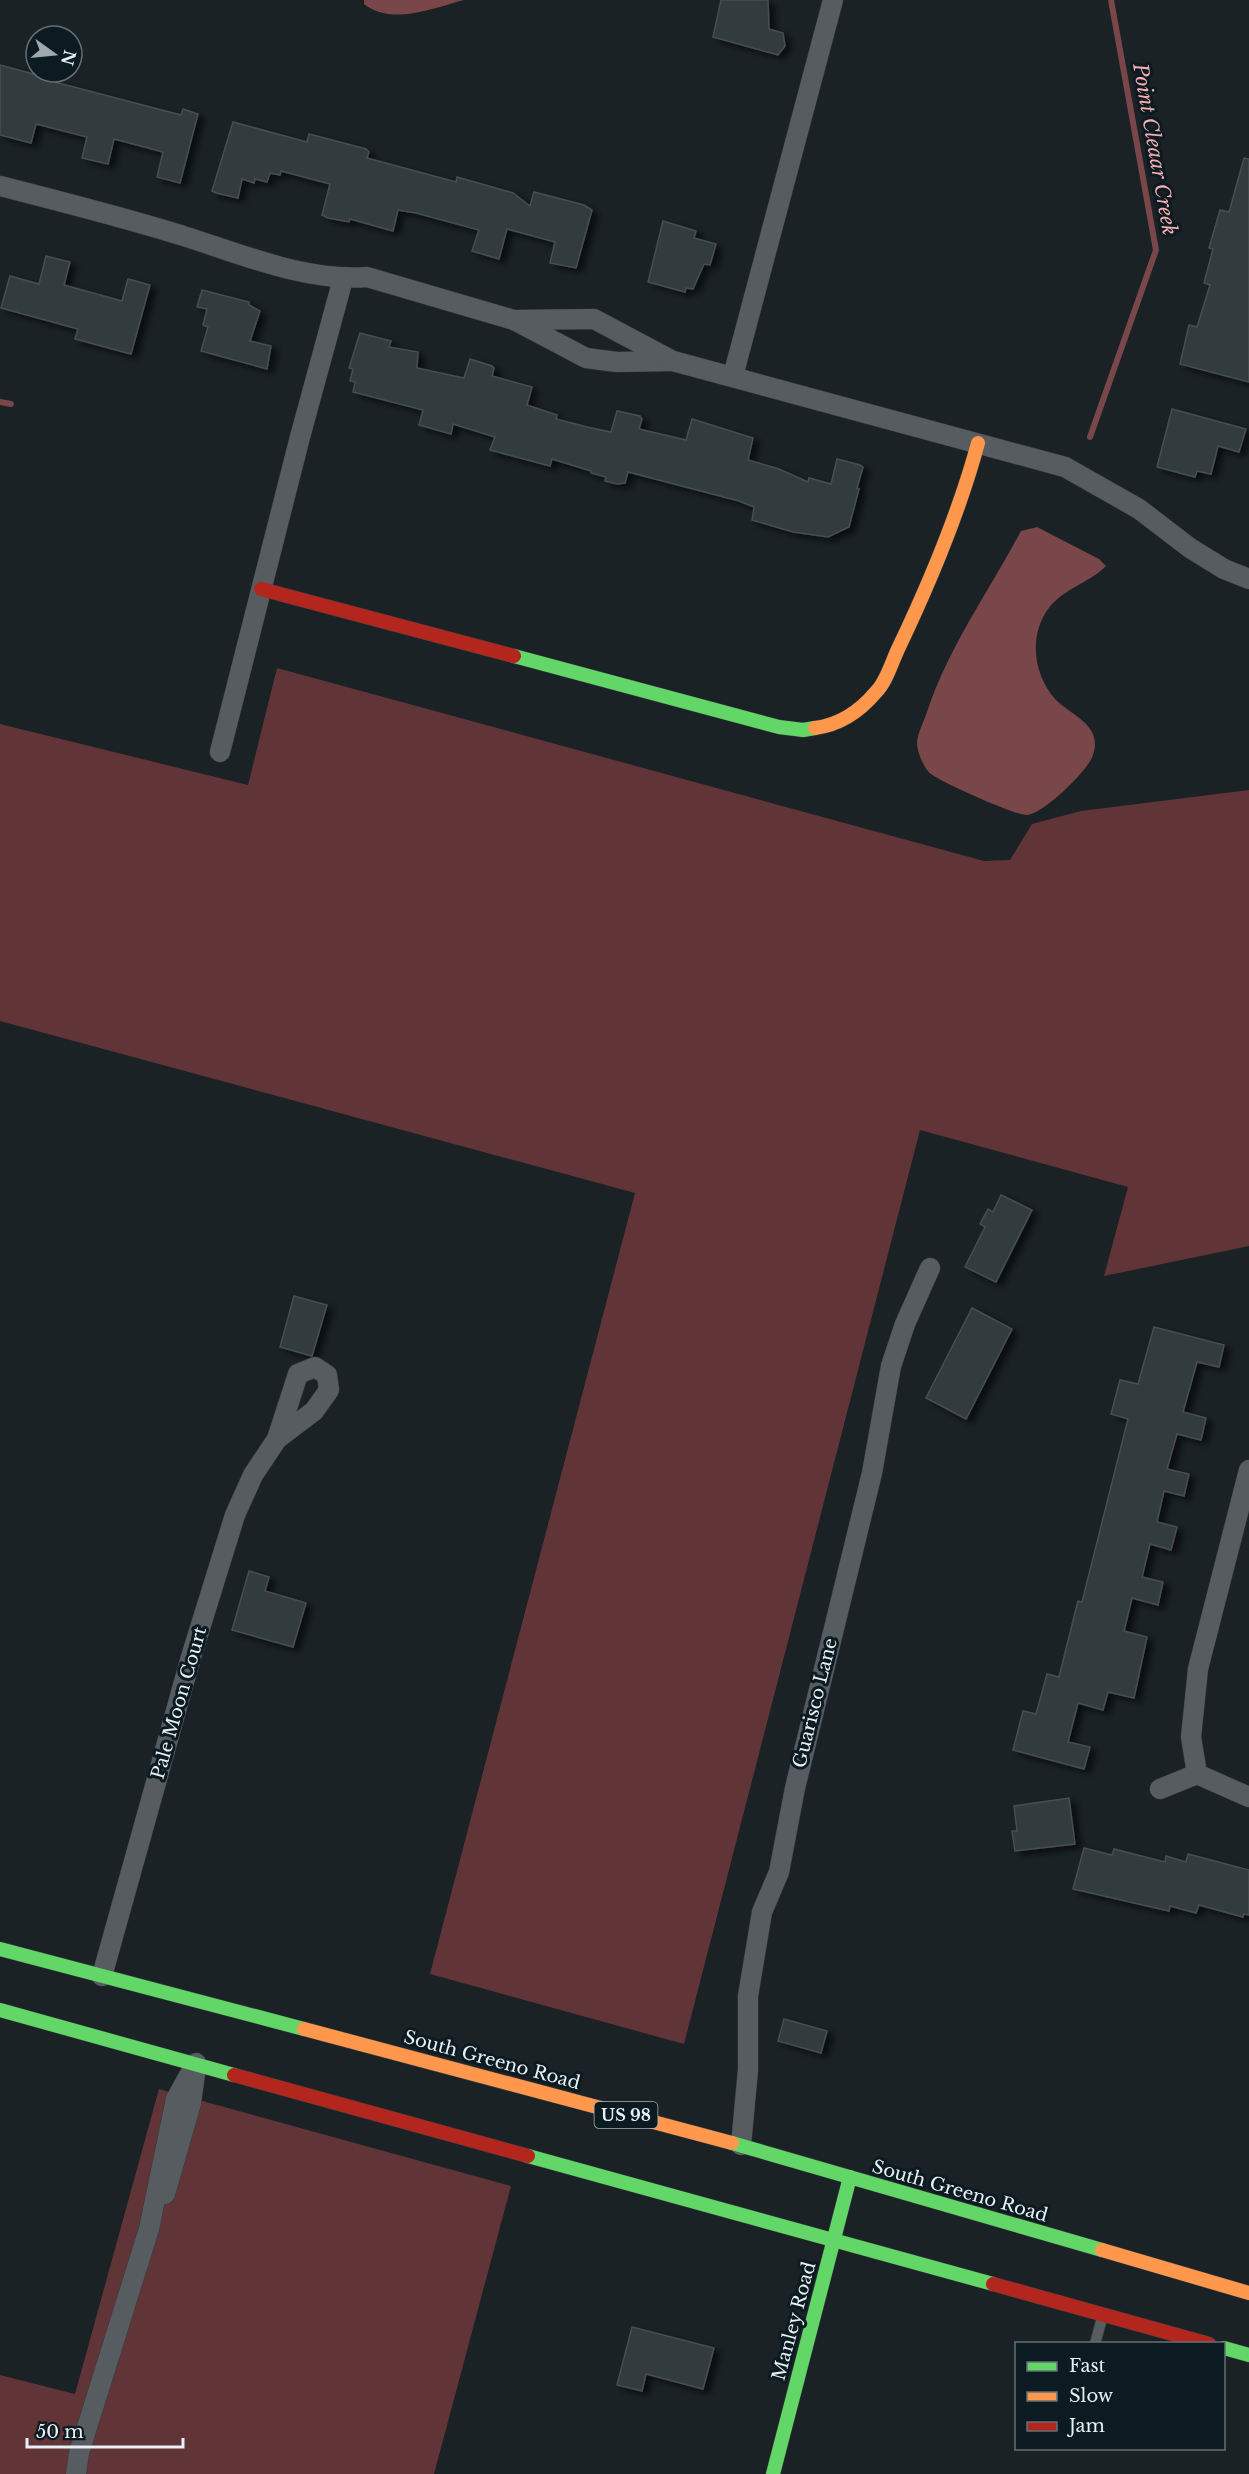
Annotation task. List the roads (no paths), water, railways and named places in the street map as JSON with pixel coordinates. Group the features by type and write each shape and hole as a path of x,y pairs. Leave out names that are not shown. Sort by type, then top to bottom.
{"main road":[{"path":"261,590 779,727 803,730 832,726 854,713 878,691 922,596 968,480 978,443"},
{"name":"South Greeno Road","path":"0,1949 741,2145 1249,2293"},
{"path":"0,2010 834,2238 1104,2314 1170,2338 1201,2342"},
{"name":"Manley Road","path":"773,2474 850,2177"},
{"path":"1225,2348 1249,2355"}],"street":[{"path":"733,376 833,0"},
{"path":"0,186 126,218 291,268 343,279 367,277 514,320 577,354 596,361 673,361"},
{"path":"220,752 343,279"},
{"path":"514,320 594,319 673,361 1065,467 1139,508 1199,554 1224,569 1249,579"},
{"name":"Guarisco Lane","path":"741,2145 748,2070 748,1996 762,1912 779,1872 784,1851 795,1788 872,1473 891,1366 905,1324 930,1268"},
{"name":"Pale Moon Court","path":"102,1976 191,1657 235,1515 253,1475 277,1439"},
{"path":"1197,1774 1191,1737 1198,1669 1249,1470"},
{"path":"1160,1789 1197,1774 1249,1797"},
{"path":"76,2474 79,2453 149,2229 168,2187 191,2103 196,2063"}],"lane":[{"path":"1095,2342 1104,2314"}],"waterway":[{"name":"Point Cleaar Creek","path":"1090,437 1156,250 1111,0"},
{"name":"Point Cleaar Creek","path":"0,402 11,404"}]}
